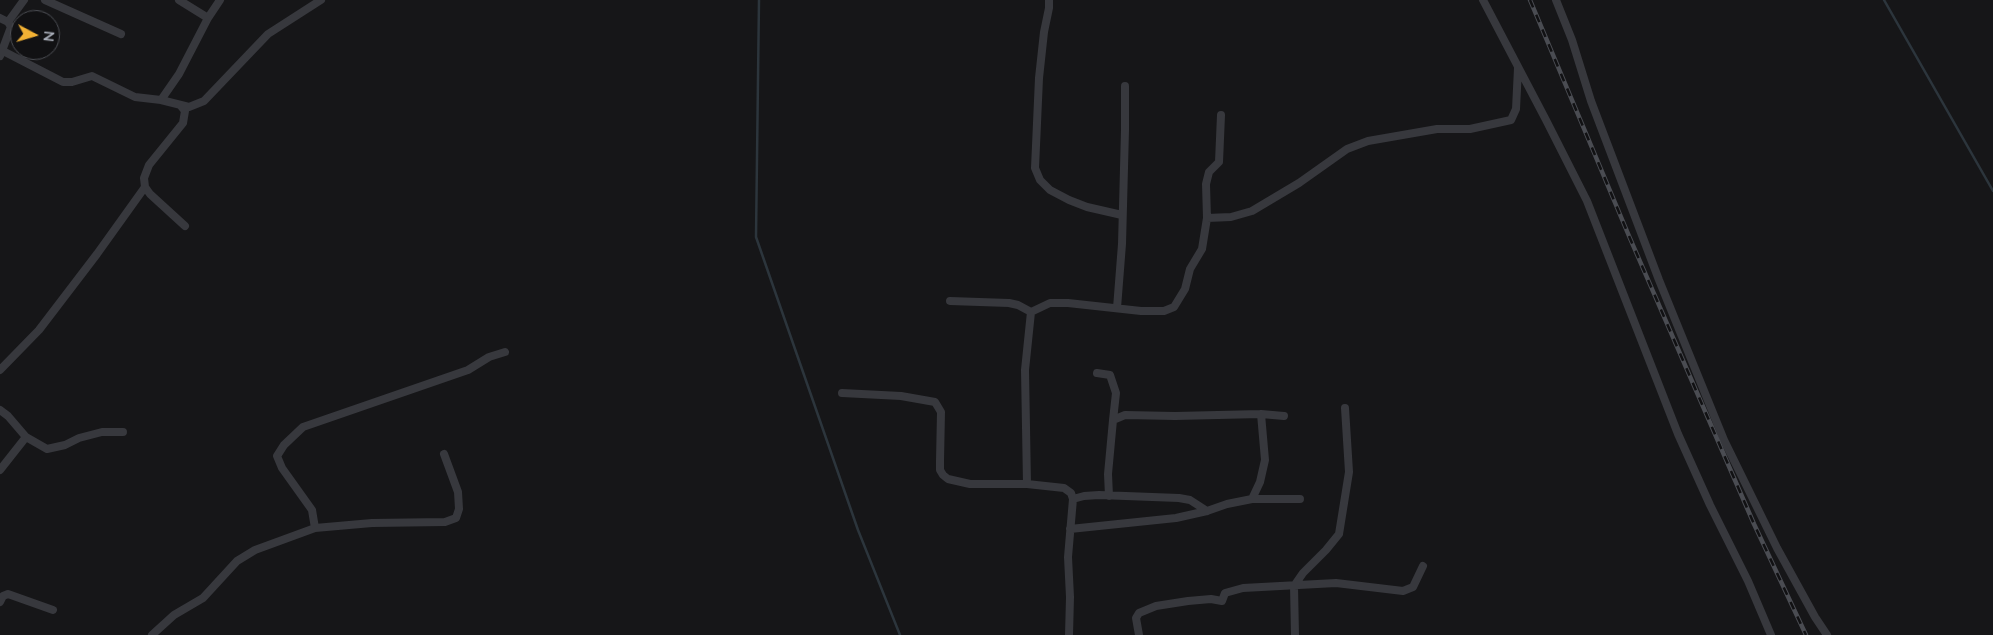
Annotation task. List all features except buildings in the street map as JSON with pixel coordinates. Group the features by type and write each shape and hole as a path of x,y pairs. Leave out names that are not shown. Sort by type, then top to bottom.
{"street":[{"path":"8,22 24,0"},
{"path":"45,0 121,34"},
{"path":"179,0 208,18"},
{"path":"161,100 179,74 208,18 220,0"},
{"path":"0,18 8,22 11,27 1,54 63,82 72,82 92,76 136,97 161,100 189,107 204,101 268,34 321,0"},
{"path":"1048,0 1049,8 1044,32 1039,78 1034,168 1040,180 1050,190 1086,207 1122,215"},
{"path":"1484,0 1586,201 1678,434 1710,505 1748,581 1771,635"},
{"path":"1556,0 1572,40 1591,101 1659,280 1724,440 1777,548 1827,635"},
{"path":"1207,218 1230,218 1252,211 1348,149 1368,140 1437,129 1470,129 1511,120 1516,109 1518,66"},
{"path":"1117,308 1122,215 1125,86"},
{"path":"181,106 185,111 183,123 149,165 144,178 145,187 150,194 186,226"},
{"path":"1030,312 1050,303 1117,308 1140,312 1164,311 1174,307 1180,301 1190,269 1202,249 1207,218 1206,184 1209,172 1219,162 1221,115"},
{"path":"0,370 39,330 145,187"},
{"path":"950,301 1018,305 1030,312"},
{"path":"1027,484 1025,370 1030,312"},
{"path":"315,528 312,510 282,468 277,456 284,445 303,427 468,370 489,357 504,352"},
{"path":"1097,373 1110,375 1116,393 1108,474 1109,496"},
{"path":"842,393 901,396 935,402 941,412 940,470 948,479 970,484 1027,484 1064,488 1072,493 1069,635"},
{"path":"1295,635 1294,586 1339,534 1349,472 1345,408"},
{"path":"0,410 8,416 26,437 46,449 65,445 79,438 102,432 123,432"},
{"path":"1112,420 1125,415 1261,414 1284,416"},
{"path":"1252,499 1260,482 1265,460 1261,414"},
{"path":"0,470 26,437"},
{"path":"152,635 174,615 185,607 198,602 208,594 238,561 255,550 315,528 372,523 445,522 456,518 459,509 458,492 444,454"},
{"path":"1073,499 1084,496 1179,498 1190,500 1207,511"},
{"path":"1070,529 1176,518 1252,499 1300,499"},
{"path":"1139,635 1136,618 1139,613 1156,606 1211,599 1222,601 1226,594 1243,588 1336,583 1403,592 1413,587 1423,566"},
{"path":"0,602 3,596 8,594 53,610"}],"waterway":[{"path":"759,0 756,237 858,530 900,635"},
{"path":"1884,0 1993,191"}],"railway":[{"path":"1530,0 1629,236 1754,524 1806,635"}]}
